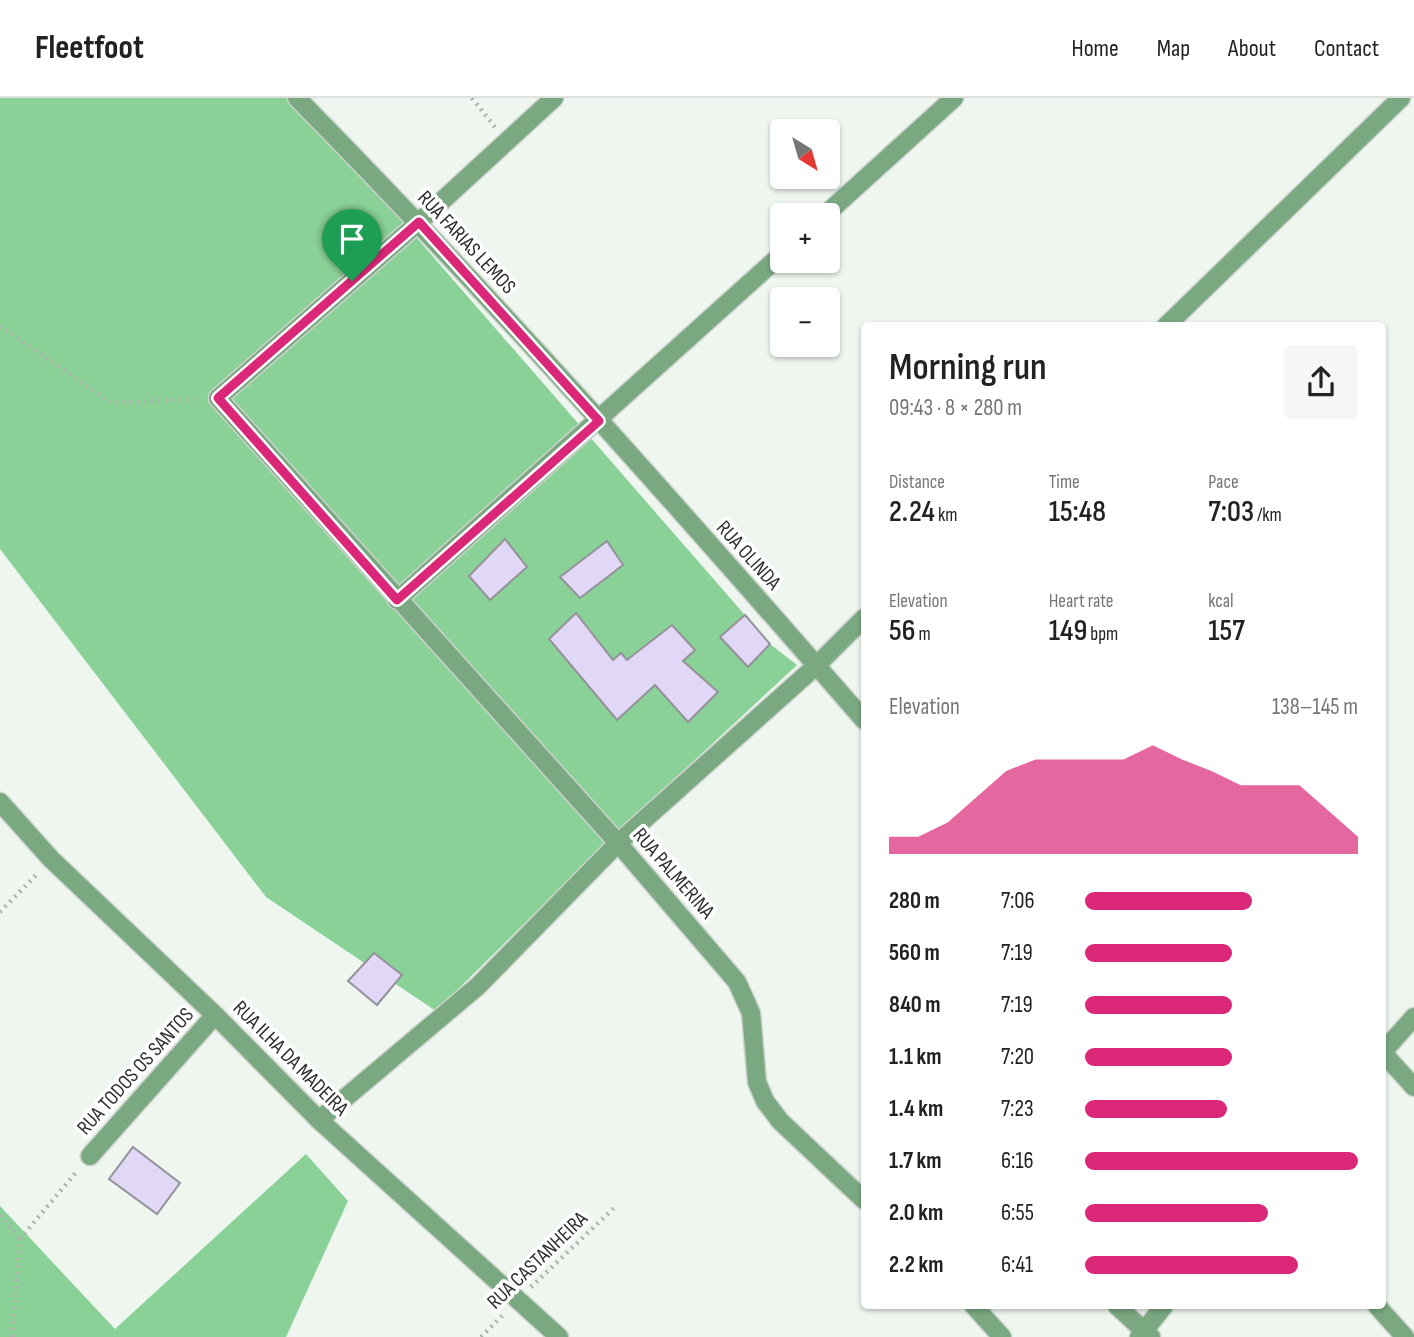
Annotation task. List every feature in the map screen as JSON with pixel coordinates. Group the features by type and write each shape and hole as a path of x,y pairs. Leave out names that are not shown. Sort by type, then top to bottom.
{"street":[{"name":"RUA FARIAS LEMOS","path":"297,98 419,222 599,421"},
{"path":"218,398 419,222 554,98"},
{"path":"838,203 954,98"},
{"path":"1170,322 1401,98"},
{"path":"397,600 770,265"},
{"name":"RUA PALMERINA","path":"218,398 618,843 737,982 751,1013 757,1082 765,1101 780,1121 861,1197"},
{"name":"RUA OLINDA","path":"599,421 861,716"},
{"path":"319,1120 478,986 618,843 817,665 861,621"},
{"name":"RUA ILHA DA MADEIRA","path":"0,802 51,859 215,1015 319,1120 559,1337"},
{"name":"RUA TODOS OS SANTOS","path":"89,1156 215,1015"},
{"path":"1386,1050 1414,1017"},
{"path":"1386,1056 1414,1087"},
{"path":"977,1309 1002,1337"},
{"path":"1120,1309 1145,1335 1162,1309"},
{"path":"1380,1309 1405,1337"}],"path":[{"path":"472,98 507,142"},
{"path":"0,326 111,403 218,398"},
{"path":"0,912 51,859"},
{"path":"12,1337 20,1239 89,1156"},
{"name":"RUA CASTANHEIRA","path":"481,1337 616,1206"},
{"path":"0,1215 20,1239"}],"green space":[{"path":"0,98 295,98 770,644 797,665 612,837 436,1011 266,897 0,549"},
{"path":"306,1154 348,1201 286,1337 0,1337 0,1206 115,1329"}],"building":[{"path":"505,539 527,567 490,600 469,576"},
{"path":"607,541 623,565 580,598 560,577"},
{"path":"576,613 613,660 621,653 627,660 672,625 695,650 683,661 718,692 688,722 655,685 617,720 549,639"},
{"path":"745,615 770,644 748,667 720,637"},
{"path":"374,953 402,975 377,1005 348,981"},
{"path":"133,1147 180,1183 157,1214 109,1179"}],"route":[{"path":"419,222 599,421 397,600 218,398 352,281 419,222"}]}
